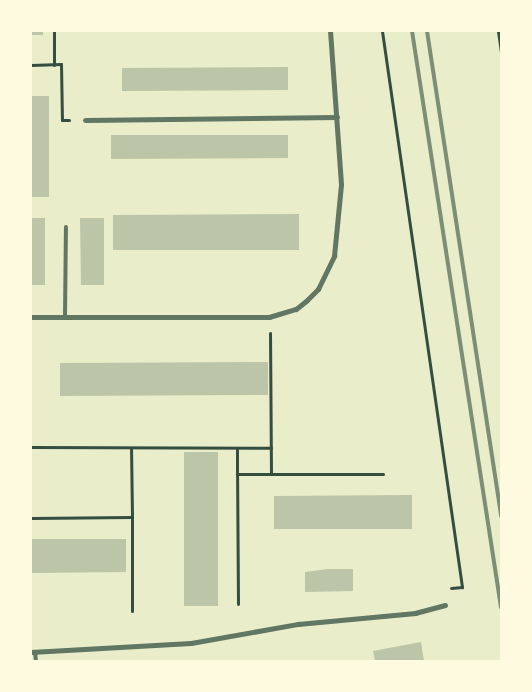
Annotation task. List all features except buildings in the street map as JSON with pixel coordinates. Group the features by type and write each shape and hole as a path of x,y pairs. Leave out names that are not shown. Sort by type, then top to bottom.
{"street":[{"path":"31,317 270,317 296,309 318,289 334,256 341,184 330,31"},
{"path":"85,120 336,117"},
{"path":"33,652 191,643 298,624 415,613 445,605"}],"lane":[{"path":"65,317 66,226"},
{"path":"33,652 36,661"}],"path":[{"path":"54,31 54,64"},
{"path":"382,31 450,517 462,587 444,589"},
{"path":"498,31 501,52"},
{"path":"31,65 61,64 62,120 85,120"},
{"path":"270,317 271,474"},
{"path":"31,447 271,448"},
{"path":"131,448 132,611"},
{"path":"237,448 238,604"},
{"path":"237,474 383,474"},
{"path":"31,518 132,517"}],"railway":[{"path":"412,31 501,607"},
{"path":"427,31 501,516"}]}
